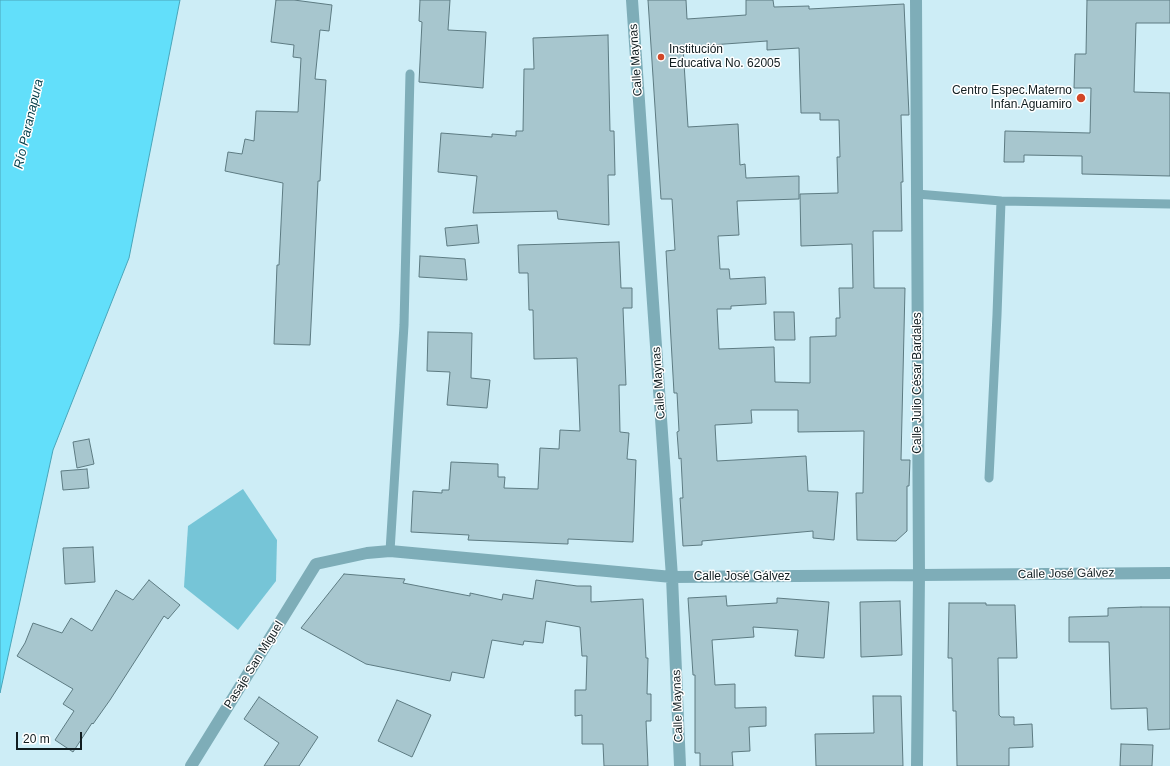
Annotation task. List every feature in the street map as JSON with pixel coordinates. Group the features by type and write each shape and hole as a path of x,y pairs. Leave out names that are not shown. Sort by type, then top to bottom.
{"street":[{"name":"Calle Maynas","path":"632,0 672,577 680,766"},
{"name":"Calle Julio César Bardales","path":"916,0 919,575 917,766"},
{"name":"Calle José Gálvez","path":"316,564 367,553 390,551 672,577 1170,573"},
{"name":"Pasaje San Miguel","path":"191,766 316,564"}],"lane":[{"path":"390,551 404,325 410,74"},
{"path":"917,194 1001,201 1170,204"},
{"path":"989,478 1001,201"}],"shaded area":[{"path":"243,489 277,540 276,581 238,630 184,587 188,526"}],"water":[{"name":"Río Paranapura","path":"0,0 180,0 129,258 53,450 0,693"}],"building":[{"path":"276,0 294,0 332,5 329,31 320,30 315,79 326,80 320,181 318,181 310,345 274,344 277,265 279,265 283,183 225,171 228,152 242,154 245,139 254,141 256,111 298,112 301,58 293,57 294,45 271,42"},
{"path":"420,0 450,0 448,30 486,32 483,88 419,82 422,22 419,21"},
{"path":"648,0 686,0 687,19 746,15 746,0 773,0 774,7 809,6 809,9 904,4 909,115 901,115 903,182 901,182 902,231 873,231 874,288 905,288 901,460 910,460 909,486 907,486 907,531 896,541 857,540 856,493 863,493 864,431 798,432 798,410 751,410 752,423 715,425 717,461 806,456 808,491 838,492 834,540 813,538 813,531 702,541 702,545 683,546 680,498 683,498 681,458 679,459 677,432 679,431 677,393 674,393 666,251 675,250 672,199 661,199","holes":["767,41 767,50 799,48 801,113 820,113 820,120 839,120 840,157 837,157 838,193 800,194 801,246 852,244 853,288 839,288 840,318 836,318 836,336 810,337 810,383 775,382 774,347 719,349 717,309 731,309 731,306 766,304 765,277 730,279 729,269 720,269 718,236 739,235 737,201 799,199 799,176 746,178 745,164 740,165 738,124 688,127 683,47"]},
{"path":"1087,0 1170,0 1170,23 1136,23 1134,92 1170,93 1170,176 1082,174 1082,156 1024,155 1024,162 1004,162 1005,131 1090,133 1091,88 1074,88 1075,54 1086,54"},
{"path":"608,35 610,131 614,131 615,175 608,175 609,225 558,219 557,211 473,213 477,176 438,172 441,133 492,137 492,134 516,136 516,131 523,131 524,69 534,69 533,38"},
{"path":"477,225 479,243 447,246 445,228"},
{"path":"619,242 621,288 632,288 632,308 623,308 626,385 619,385 620,432 629,433 627,459 636,460 633,542 568,539 568,544 468,540 469,535 411,532 413,491 442,493 442,490 449,490 451,462 498,464 498,477 505,477 504,488 538,489 540,448 559,449 560,430 580,431 577,358 534,359 533,310 529,310 528,273 519,273 518,245"},
{"path":"420,256 465,259 467,280 419,277"},
{"path":"774,312 794,312 795,340 775,340"},
{"path":"428,332 472,333 471,378 490,380 487,408 447,405 450,372 427,371"},
{"path":"89,439 94,464 77,468 73,442"},
{"path":"87,469 89,488 63,490 61,471"},
{"path":"93,547 95,582 65,584 63,548"},
{"path":"344,574 405,579 403,583 470,596 470,593 502,600 503,594 533,599 536,580 577,586 591,586 591,602 643,599 646,658 648,658 647,694 651,694 651,721 646,721 648,766 604,766 603,744 582,744 582,715 575,716 575,690 586,690 587,656 582,656 580,627 546,621 543,643 524,641 523,645 492,640 484,678 452,672 450,681 366,664 301,628"},
{"path":"149,580 180,605 168,619 164,616 110,700 93,724 92,723 73,752 55,740 74,711 63,704 73,689 17,656 25,643 33,623 62,633 71,618 92,631 116,590 133,600"},
{"path":"726,596 727,606 777,603 777,598 829,602 824,658 795,656 798,630 753,627 754,637 712,640 715,685 735,684 735,708 766,707 766,726 749,727 750,751 732,752 733,766 700,766 700,753 695,753 695,675 693,675 688,598"},
{"path":"900,601 902,655 861,657 860,602"},
{"path":"949,603 1015,605 1017,658 998,658 999,715 1001,717 1014,717 1014,725 1032,724 1033,747 1009,748 1009,766 957,766 956,711 953,711 952,658 948,658"},
{"path":"1170,607 1170,729 1148,730 1147,708 1111,709 1109,642 1069,642 1069,617 1108,616 1108,608"},
{"path":"873,696 901,696 903,766 816,766 815,734 874,733"},
{"path":"259,697 318,737 299,766 264,766 279,743 244,719"},
{"path":"397,700 431,715 412,757 378,741"},
{"path":"1121,744 1153,745 1152,766 1120,766"}],"place":[{"name":"Institución Educativa No. 62005","path":"661,57"},
{"name":"Centro Espec.Materno Infan.Aguamiro","path":"1081,98"}]}
